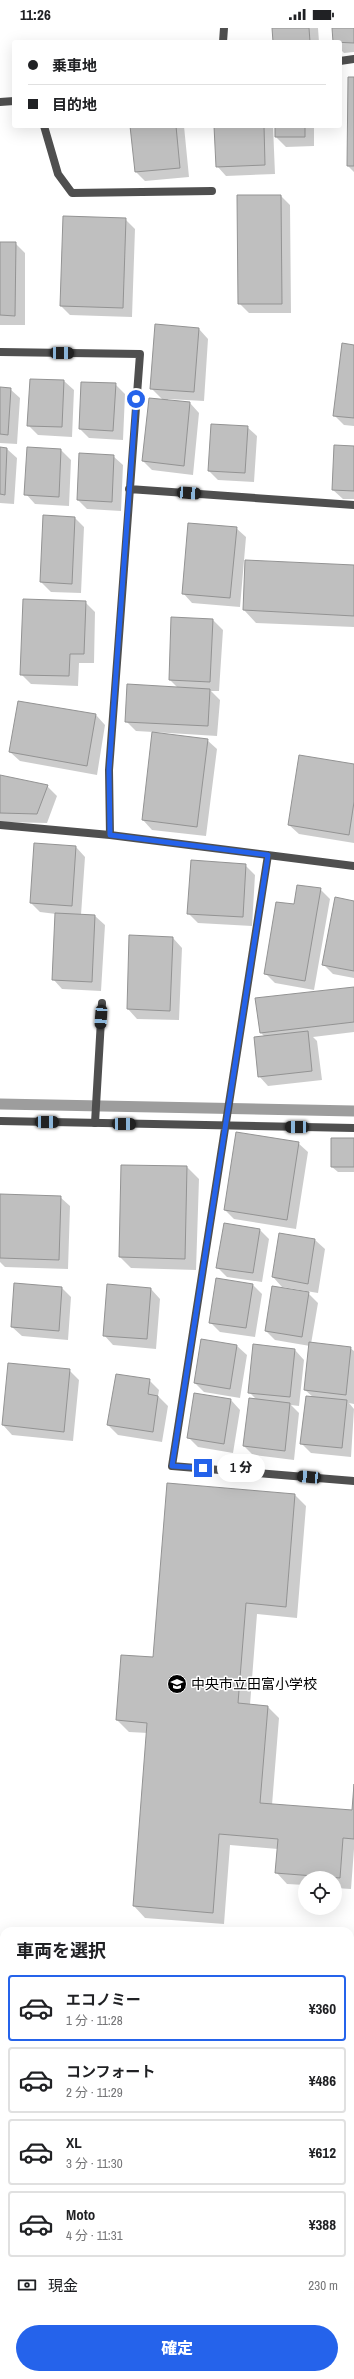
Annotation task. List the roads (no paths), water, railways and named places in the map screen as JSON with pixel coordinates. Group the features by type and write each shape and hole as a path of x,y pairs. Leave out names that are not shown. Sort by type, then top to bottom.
{"street":[{"path":"223,40 224,28"},
{"path":"342,60 354,59"},
{"path":"0,102 12,101"},
{"path":"45,128 58,174 72,193 212,190"},
{"path":"0,352 140,354 109,770 110,835"},
{"path":"129,489 354,505"},
{"path":"0,825 110,835 354,866"},
{"path":"268,855 172,1466 354,1481"},
{"path":"95,1120 102,1003"},
{"path":"0,1121 95,1120 226,1122 354,1128"}],"waterway":[{"path":"0,1104 354,1111"}],"place":[{"name":"中央市立田富小学校","path":"177,1684"}]}
